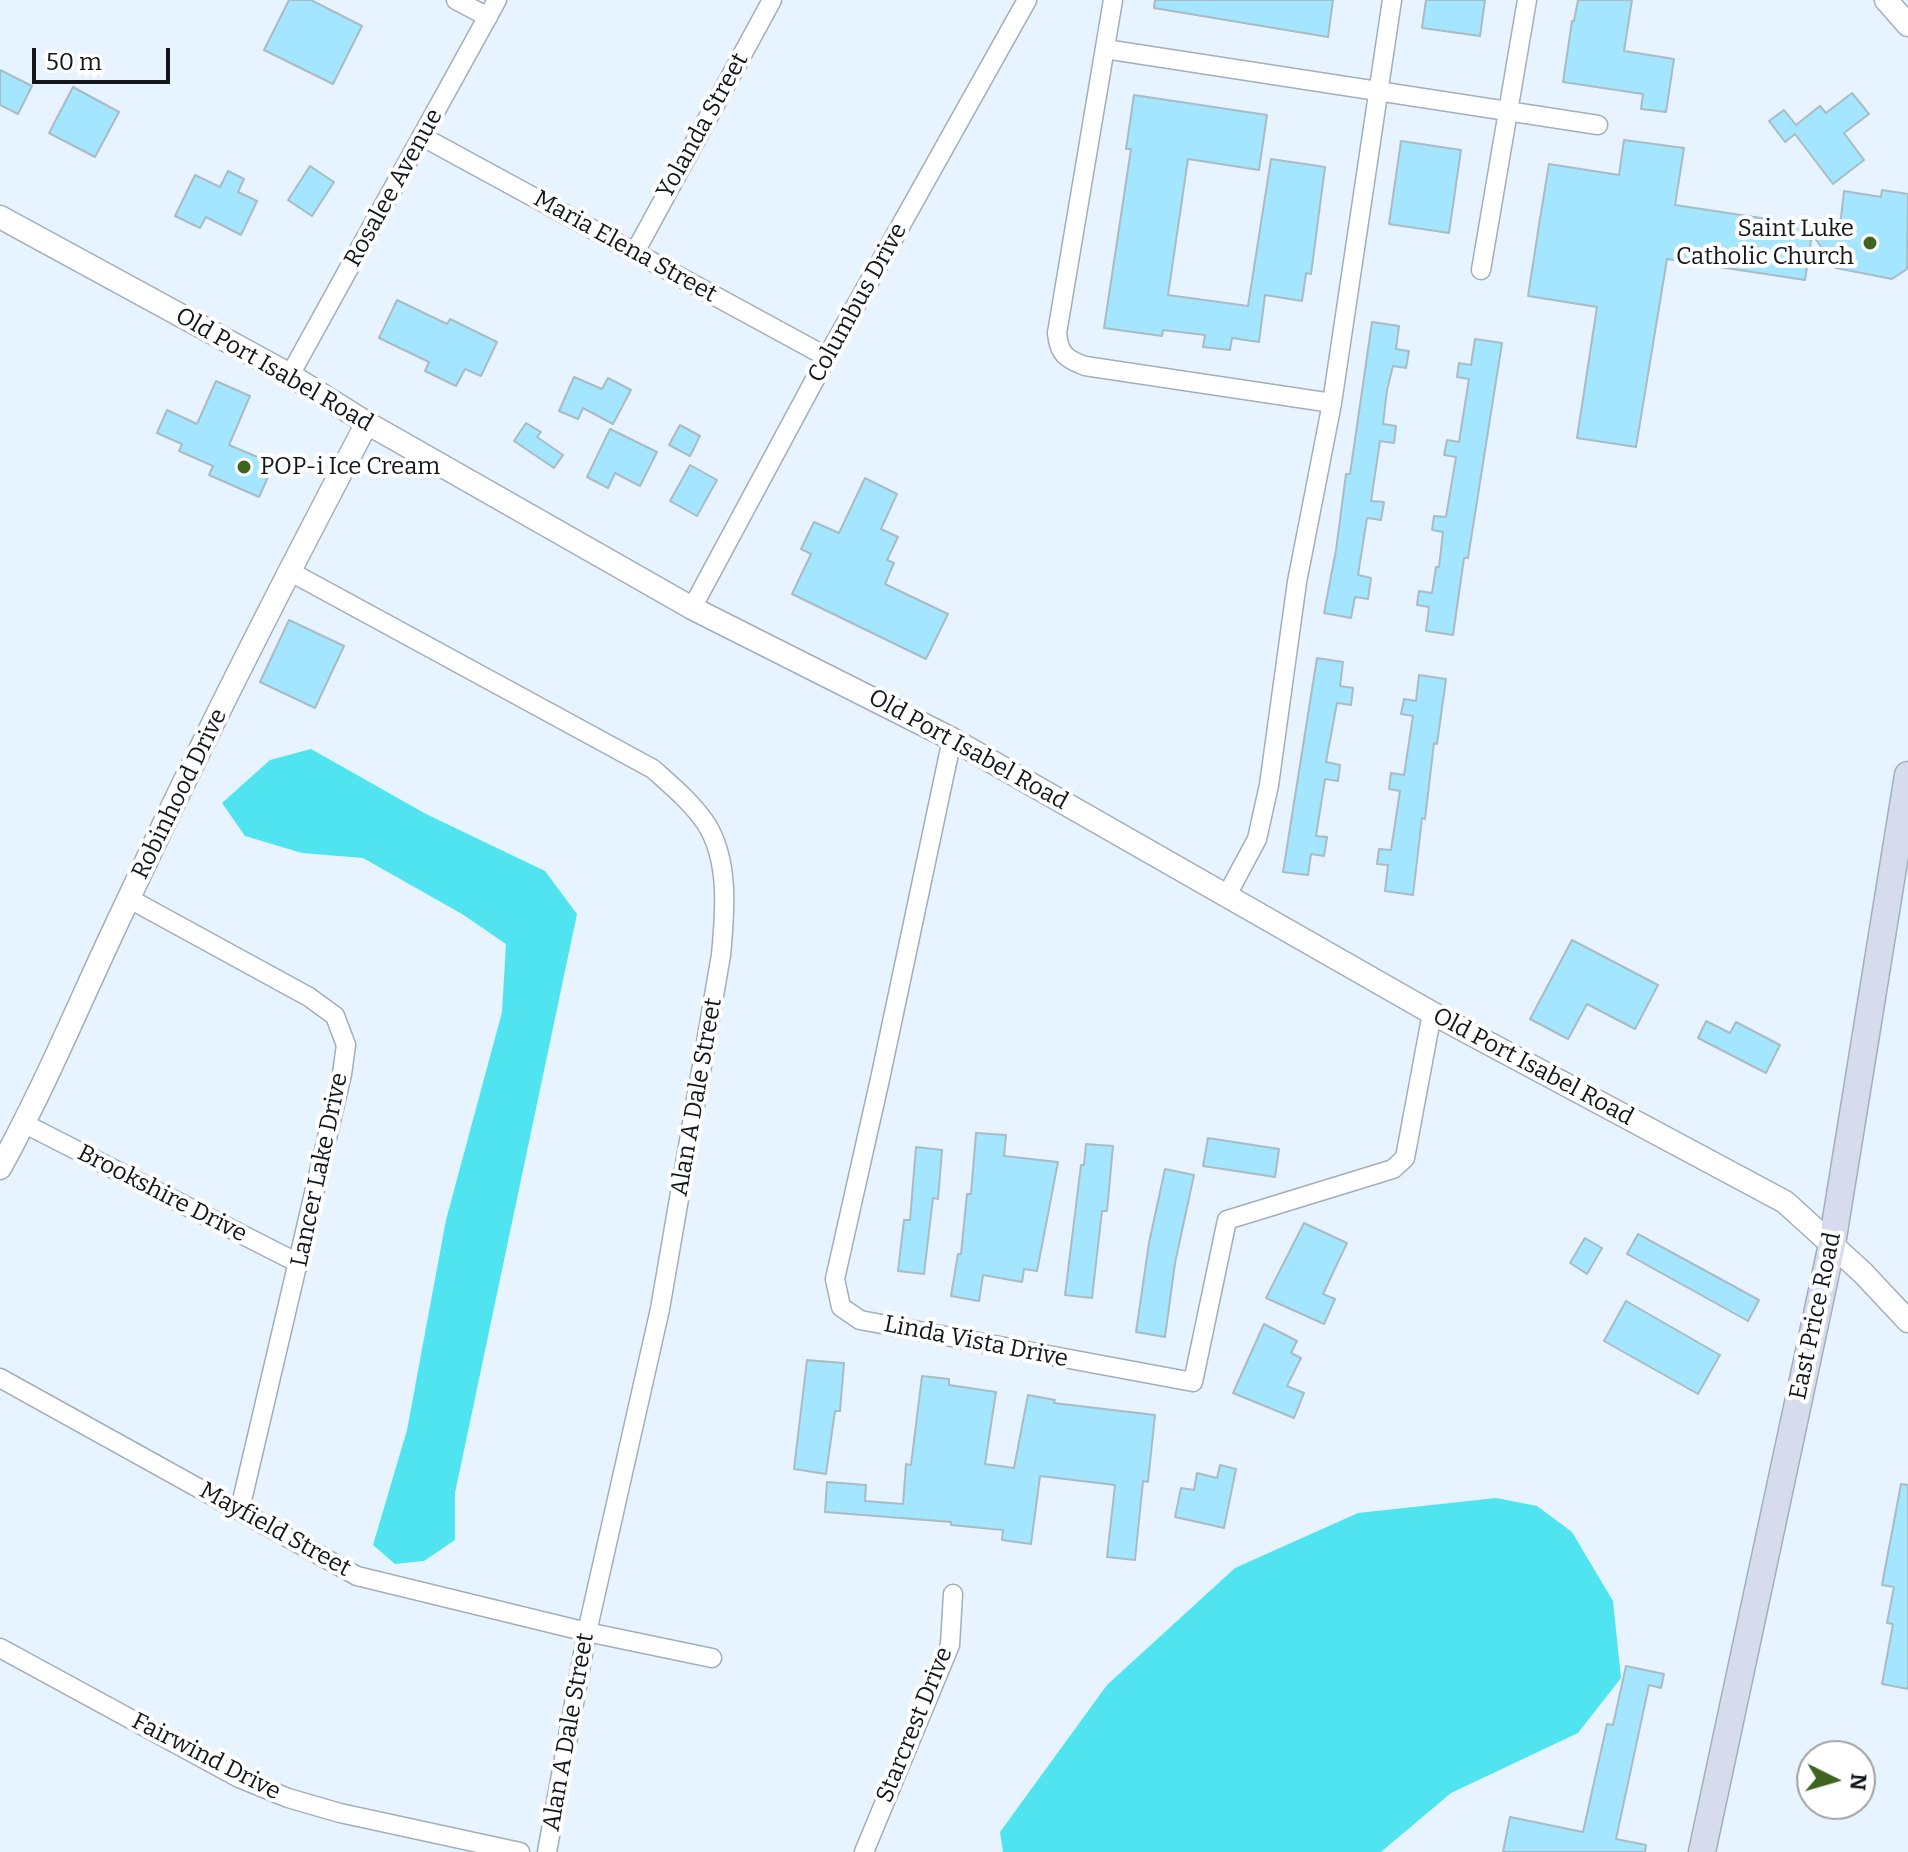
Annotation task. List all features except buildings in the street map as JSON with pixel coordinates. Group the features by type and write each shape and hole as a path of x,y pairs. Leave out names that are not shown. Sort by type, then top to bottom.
{"main road":[{"name":"East Price Road","path":"1702,1852 1832,1244 1908,777"}],"street":[{"path":"456,0 488,17"},
{"name":"Rosalee Avenue","path":"290,375 497,0"},
{"name":"Yolanda Street","path":"635,252 772,0"},
{"name":"Columbus Drive","path":"692,608 827,357 1027,0"},
{"path":"1113,0 1057,333 1062,354 1085,366 1332,403"},
{"path":"1227,895 1257,839 1269,785 1297,582 1332,403 1392,0"},
{"path":"1481,270 1527,0"},
{"path":"1886,0 1908,25"},
{"path":"1105,49 1598,125"},
{"name":"Maria Elena Street","path":"423,137 827,357"},
{"name":"Old Port Isabel Road","path":"0,217 290,375 367,423 692,608 952,739 1432,1013 1785,1202 1832,1244 1908,1321"},
{"name":"Robinhood Drive","path":"0,1168 25,1124 128,898 289,571 367,423"},
{"name":"Alan A Dale Street","path":"289,571 653,769 684,797 707,825 721,865 725,906 721,955 666,1278 587,1632 547,1852"},
{"name":"Linda Vista Drive","path":"952,739 835,1279 841,1307 860,1320 1193,1382 1227,1220 1393,1169 1405,1158 1432,1013"},
{"name":"Lancer Lake Drive","path":"128,898 309,997 335,1016 346,1045 300,1264 240,1509"},
{"name":"Brookshire Drive","path":"25,1124 300,1264"},
{"name":"Mayfield Street","path":"0,1378 357,1576 587,1632 712,1658"},
{"name":"Starcrest Drive","path":"864,1852 950,1645 953,1594"},
{"name":"Fairwind Drive","path":"0,1648 239,1778 288,1798 340,1813 520,1852"}],"water":[{"path":"311,749 426,814 545,871 577,914 455,1493 455,1540 424,1561 395,1564 373,1545 407,1430 446,1220 502,1012 506,944 462,914 363,858 302,853 245,836 222,803 270,760"},
{"path":"1496,1498 1537,1506 1572,1532 1613,1601 1621,1678 1578,1733 1451,1793 1381,1852 1003,1852 1000,1832 1107,1685 1235,1568 1358,1513"}],"place":[{"name":"Saint Luke Catholic Church","path":"1870,243"},
{"name":"POP-i Ice Cream","path":"244,467"}]}
